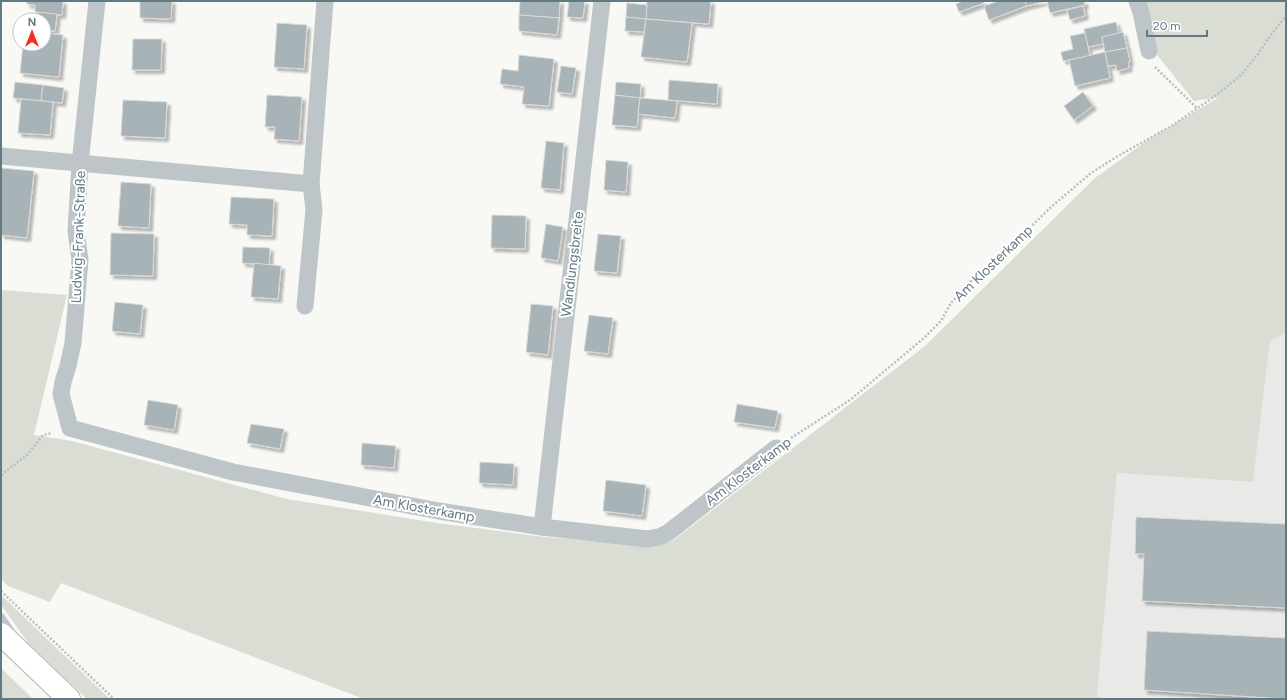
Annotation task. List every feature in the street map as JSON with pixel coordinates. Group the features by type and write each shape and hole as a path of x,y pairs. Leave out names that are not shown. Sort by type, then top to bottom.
{"main road":[{"path":"1,634 69,699"}],"street":[{"name":"Ludwig-Frank-Straße","path":"70,428 61,394 73,342 80,260 76,231 80,164 97,1"},
{"path":"305,306 314,210 311,184 325,1"},
{"name":"Wandlungsbreite","path":"542,527 602,1"},
{"path":"1137,1 1141,12 1149,51"},
{"name":"Ludwig-Frank-Straße","path":"1,156 311,184"},
{"name":"Am Klosterkamp","path":"70,428 233,472 439,511 542,527 632,538 660,537 669,532 776,448"}],"lane":[{"path":"1,617 32,664"}],"path":[{"name":"Am Klosterkamp","path":"776,448 850,400 924,338 940,321 951,303 974,278 1008,249 1050,208 1091,173 1198,109 1241,75 1286,16"},
{"path":"1149,51 1153,65 1198,109"},
{"path":"1,475 27,455 43,435 70,428"},
{"path":"1,591 114,699"}],"shaded area":[{"path":"1141,1 1286,1 1286,333 1270,341 1253,482 1117,473 1097,697 1125,699 364,699 61,583 50,602 8,586 1,579 1,290 67,295 34,435 72,441 287,499 437,523 536,536 645,546 674,540 925,346 1095,178 1145,142 1219,97 1194,101 1157,55"},
{"path":"1286,333 1286,699 1125,699 1097,697 1117,473 1253,482 1270,341"},
{"path":"1,595 110,699 87,699 29,644 1,605"},
{"path":"1,668 33,699 1,699"}],"building":[{"path":"27,1 63,1 62,15 52,14 52,12 35,12 35,5 27,4"},
{"path":"140,1 172,1 171,19 140,18"},
{"path":"520,1 560,1 559,18 519,15"},
{"path":"569,1 585,1 583,18 567,17"},
{"path":"647,1 711,1 709,24 646,19"},
{"path":"960,1 983,1 984,3 959,12 956,4 961,2"},
{"path":"999,1 1025,1 1026,6 989,20 984,6"},
{"path":"1025,1 1047,1 1026,6"},
{"path":"1047,1 1084,1 1085,5 1050,13"},
{"path":"627,3 647,5 646,19 626,17"},
{"path":"1083,6 1085,16 1070,20 1067,10"},
{"path":"52,13 57,14 55,31 52,31"},
{"path":"519,15 559,18 557,35 519,31"},
{"path":"626,17 646,19 644,32 625,31"},
{"path":"646,19 692,23 687,62 641,57"},
{"path":"1116,22 1119,34 1102,37 1103,44 1088,47 1084,29"},
{"path":"277,23 307,25 304,69 274,67"},
{"path":"1123,32 1127,48 1105,52 1102,37"},
{"path":"1085,33 1090,56 1063,61 1061,52 1073,49 1070,36"},
{"path":"52,34 63,35 59,77 20,73 22,52 52,52"},
{"path":"133,39 162,39 161,70 132,70"},
{"path":"1127,48 1130,62 1128,62 1129,68 1117,71 1116,65 1108,66 1105,52"},
{"path":"1105,52 1110,78 1075,86 1069,60"},
{"path":"519,55 554,59 549,106 522,104 524,87 500,84 502,69 518,71"},
{"path":"561,66 576,68 572,94 557,92"},
{"path":"669,80 718,84 717,104 668,100"},
{"path":"15,82 43,85 41,101 13,98"},
{"path":"616,82 641,84 640,98 615,95"},
{"path":"43,85 64,88 62,103 41,101"},
{"path":"1083,92 1093,106 1074,120 1064,106"},
{"path":"267,95 302,97 299,141 274,139 275,127 265,127"},
{"path":"615,95 640,98 637,127 612,125"},
{"path":"640,98 677,101 675,118 638,114"},
{"path":"21,99 53,102 50,135 18,133"},
{"path":"123,100 167,102 165,138 121,136"},
{"path":"546,141 564,143 560,190 541,188"},
{"path":"606,160 628,162 626,192 604,190"},
{"path":"1,168 34,171 27,238 1,235"},
{"path":"121,182 151,184 149,228 118,226"},
{"path":"231,197 274,199 272,236 247,235 247,225 229,224"},
{"path":"492,215 526,216 525,249 491,248"},
{"path":"546,224 563,227 558,261 541,258"},
{"path":"111,233 154,234 153,276 110,275"},
{"path":"598,234 621,236 617,273 594,271"},
{"path":"243,247 270,248 269,265 242,263"},
{"path":"254,263 281,266 278,299 251,297"},
{"path":"115,302 143,305 140,334 112,331"},
{"path":"531,304 553,306 548,355 526,352"},
{"path":"589,315 613,318 608,354 584,351"},
{"path":"148,400 178,405 174,430 144,425"},
{"path":"737,404 778,411 775,428 734,422"},
{"path":"251,424 284,429 280,449 247,443"},
{"path":"362,443 396,446 394,468 361,465"},
{"path":"480,462 514,464 513,485 479,483"},
{"path":"606,480 646,485 642,516 603,511"},
{"path":"1136,517 1286,524 1286,608 1142,601 1144,554 1135,554"},
{"path":"1147,631 1286,638 1286,699 1144,690"}]}
